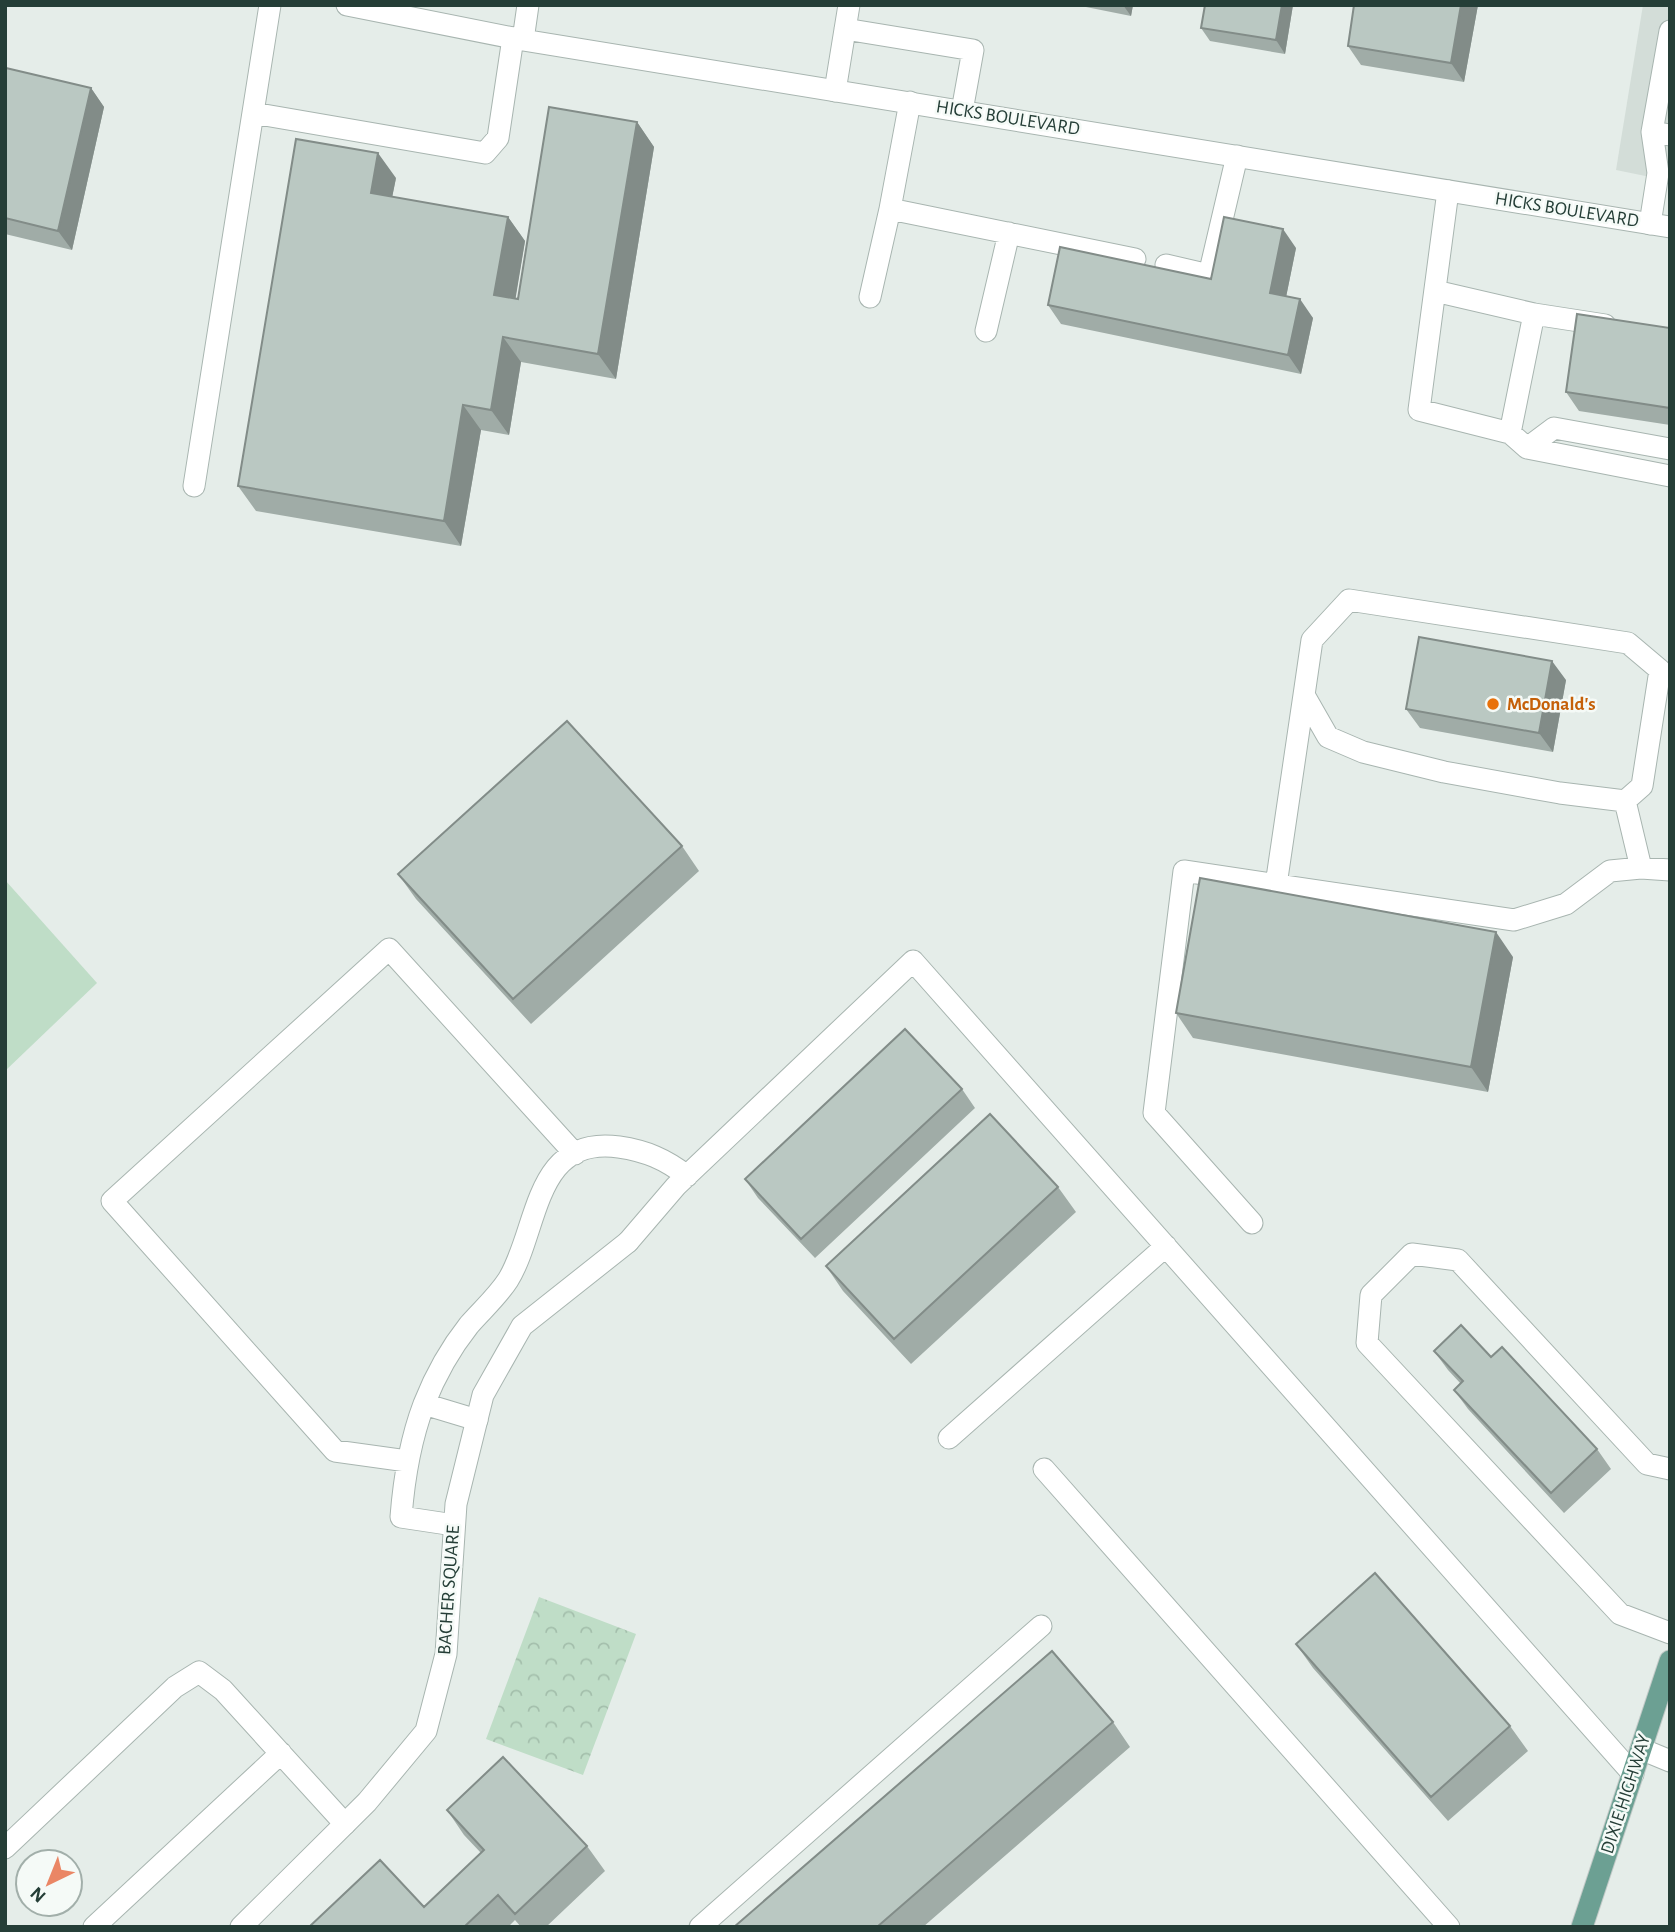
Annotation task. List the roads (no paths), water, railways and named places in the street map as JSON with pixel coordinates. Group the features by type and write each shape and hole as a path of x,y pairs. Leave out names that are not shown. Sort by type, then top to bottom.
{"main road":[{"name":"DIXIE HIGHWAY","path":"1582,1927 1670,1661"}],"street":[{"path":"194,486 270,5"},
{"name":"HICKS BOULEVARD","path":"347,5 518,39 1660,225"},
{"path":"253,113 485,153 498,138 518,39 528,5"},
{"path":"835,91 849,5"},
{"path":"845,29 974,50 962,111"},
{"path":"1660,225 1658,173 1670,31"},
{"path":"870,297 910,102"},
{"path":"1166,265 1209,275 1237,156"},
{"path":"1448,191 1419,410 1510,433 1527,448 1670,476"},
{"path":"890,209 1135,259"},
{"path":"986,331 1009,233"},
{"path":"1435,292 1534,314 1629,328"},
{"path":"1510,433 1534,314"},
{"path":"1527,448 1554,428 1670,449"},
{"path":"1276,885 1312,640 1349,600 1628,643 1660,670 1642,786 1625,801 1560,793 1457,774 1363,752 1328,737 1304,695"},
{"path":"1625,801 1642,868"},
{"path":"1252,1223 1154,1113 1184,871 1514,920 1566,904 1610,871 1642,868 1670,870"},
{"path":"407,1461 335,1451 112,1201 389,949 575,1154"},
{"name":"BACHER SQUARE","path":"240,1927 367,1802 426,1731 446,1654 456,1504 483,1395 522,1326 628,1242 687,1176 914,961 1166,1246"},
{"path":"454,1525 401,1517 407,1461 415,1427 433,1382 449,1354 468,1327 505,1285 518,1264 534,1209 547,1180 563,1161 597,1145 638,1150 661,1157 687,1176"},
{"path":"949,1438 1166,1246 1633,1774"},
{"path":"1670,1469 1647,1464 1458,1260 1412,1254 1371,1295 1367,1343 1620,1614 1670,1633"},
{"path":"424,1404 477,1420"},
{"path":"1044,1469 1449,1927"},
{"path":"700,1927 1041,1626"},
{"path":"5,1848 175,1687 199,1672 223,1690 345,1824"},
{"path":"1641,1749 1670,1761"},
{"path":"94,1927 281,1753"}],"place":[{"name":"McDonald's","path":"1493,704"}]}
